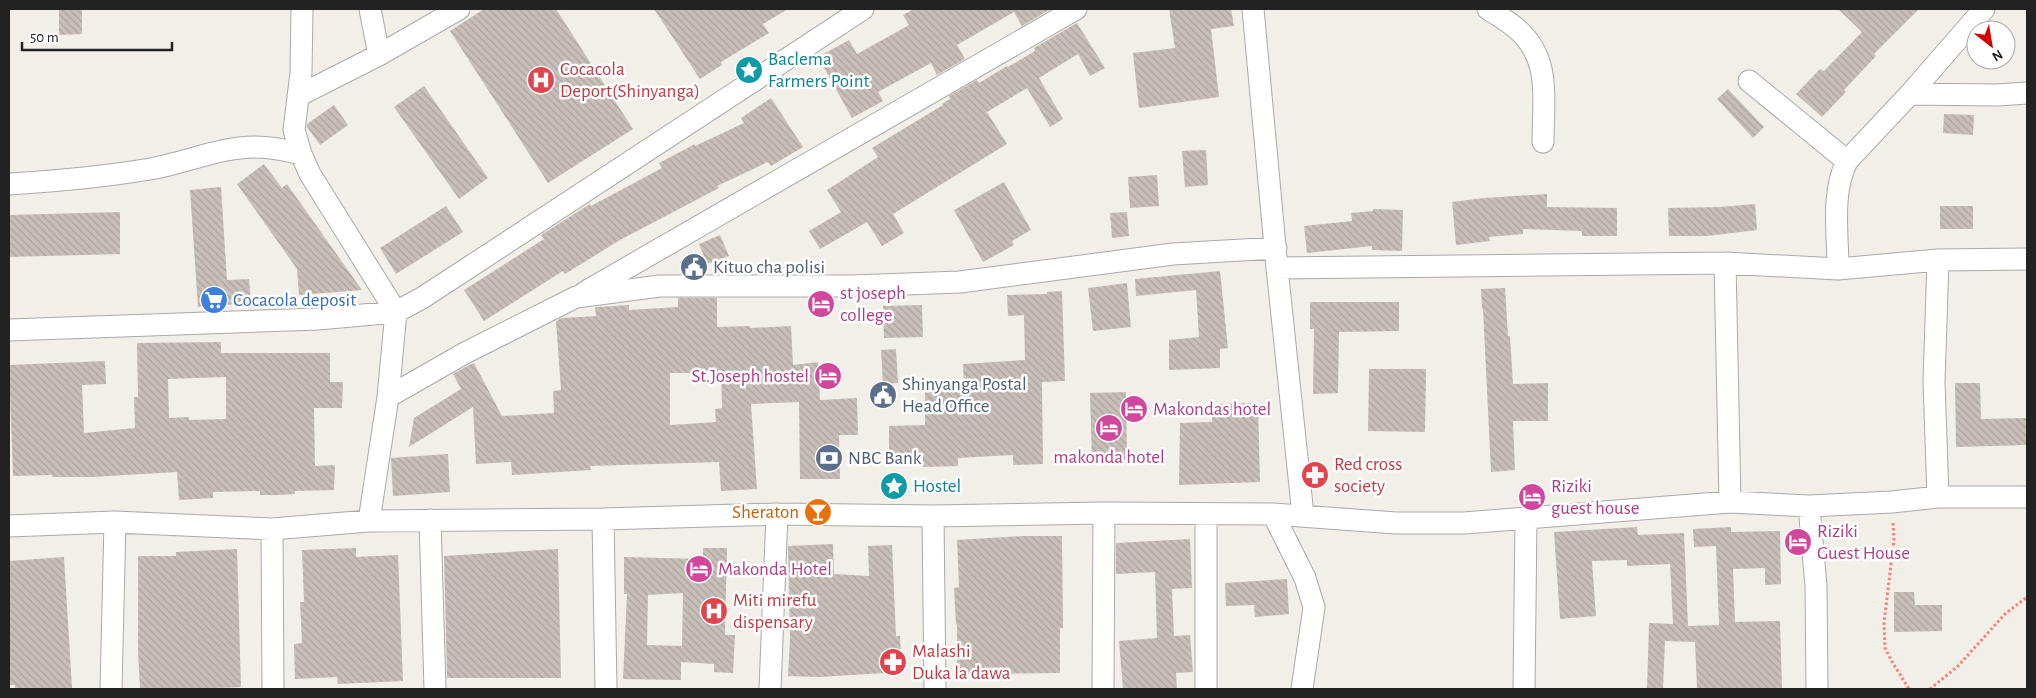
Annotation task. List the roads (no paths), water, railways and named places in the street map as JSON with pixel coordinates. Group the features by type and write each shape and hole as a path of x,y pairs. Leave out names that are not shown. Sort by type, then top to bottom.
{"street":[{"path":"302,9 301,73 294,130 301,154 310,174 396,312 388,397 369,521"},
{"path":"370,9 379,55"},
{"path":"298,96 379,55 459,9"},
{"path":"9,330 318,319 396,312 422,298 863,9"},
{"path":"388,397 465,353 576,297 1076,9"},
{"path":"1253,9 1276,258 1303,515"},
{"path":"1488,9 1518,29 1535,51 1542,66 1542,142"},
{"path":"1838,269 1837,201 1840,174 1847,161 1910,94 1984,9"},
{"path":"1750,81 1847,161"},
{"path":"1910,94 1997,95 2027,92"},
{"path":"9,184 95,178 153,169 228,150 254,147 280,149 301,154"},
{"path":"576,297 660,286 852,286 960,282 1174,254 1276,258 1725,263 1838,269 1938,260 2027,259"},
{"path":"1938,260 1934,382 1938,497"},
{"path":"1725,263 1730,502"},
{"path":"9,526 115,522 272,528 369,521 603,519 776,514 933,516 1104,513 1273,514 1396,523 1464,523 1730,502 1809,506 1892,502 1938,497 2027,497"},
{"path":"1809,506 1816,586 1817,689"},
{"path":"1104,513 1104,689"},
{"path":"770,689 776,514"},
{"path":"1273,514 1305,578 1314,607 1302,689"},
{"path":"1206,515 1206,689"},
{"path":"933,516 935,689"},
{"path":"603,519 606,689"},
{"path":"1524,689 1526,519"},
{"path":"430,520 435,689"},
{"path":"111,689 115,522"},
{"path":"272,528 272,689"}],"place":[{"name":"Baclema Farmers Point","path":"749,70"},
{"name":"Cocacola Deport(Shinyanga)","path":"541,80"},
{"name":"Kituo cha polisi","path":"694,267"},
{"name":"Cocacola deposit","path":"214,300"},
{"name":"st joseph college","path":"821,304"},
{"name":"St.Joseph hostel","path":"828,376"},
{"name":"Shinyanga Postal Head Office","path":"883,395"},
{"name":"Makondas hotel","path":"1134,409"},
{"name":"makonda hotel","path":"1109,428"},
{"name":"NBC Bank","path":"829,458"},
{"name":"Red cross society","path":"1315,475"},
{"name":"Hostel","path":"894,486"},
{"name":"Riziki guest house","path":"1532,497"},
{"name":"Sheraton","path":"818,512"},
{"name":"Riziki Guest House","path":"1798,542"},
{"name":"Makonda Hotel","path":"699,569"},
{"name":"Miti mirefu dispensary","path":"714,611"},
{"name":"Malashi Duka la dawa","path":"893,662"}]}
